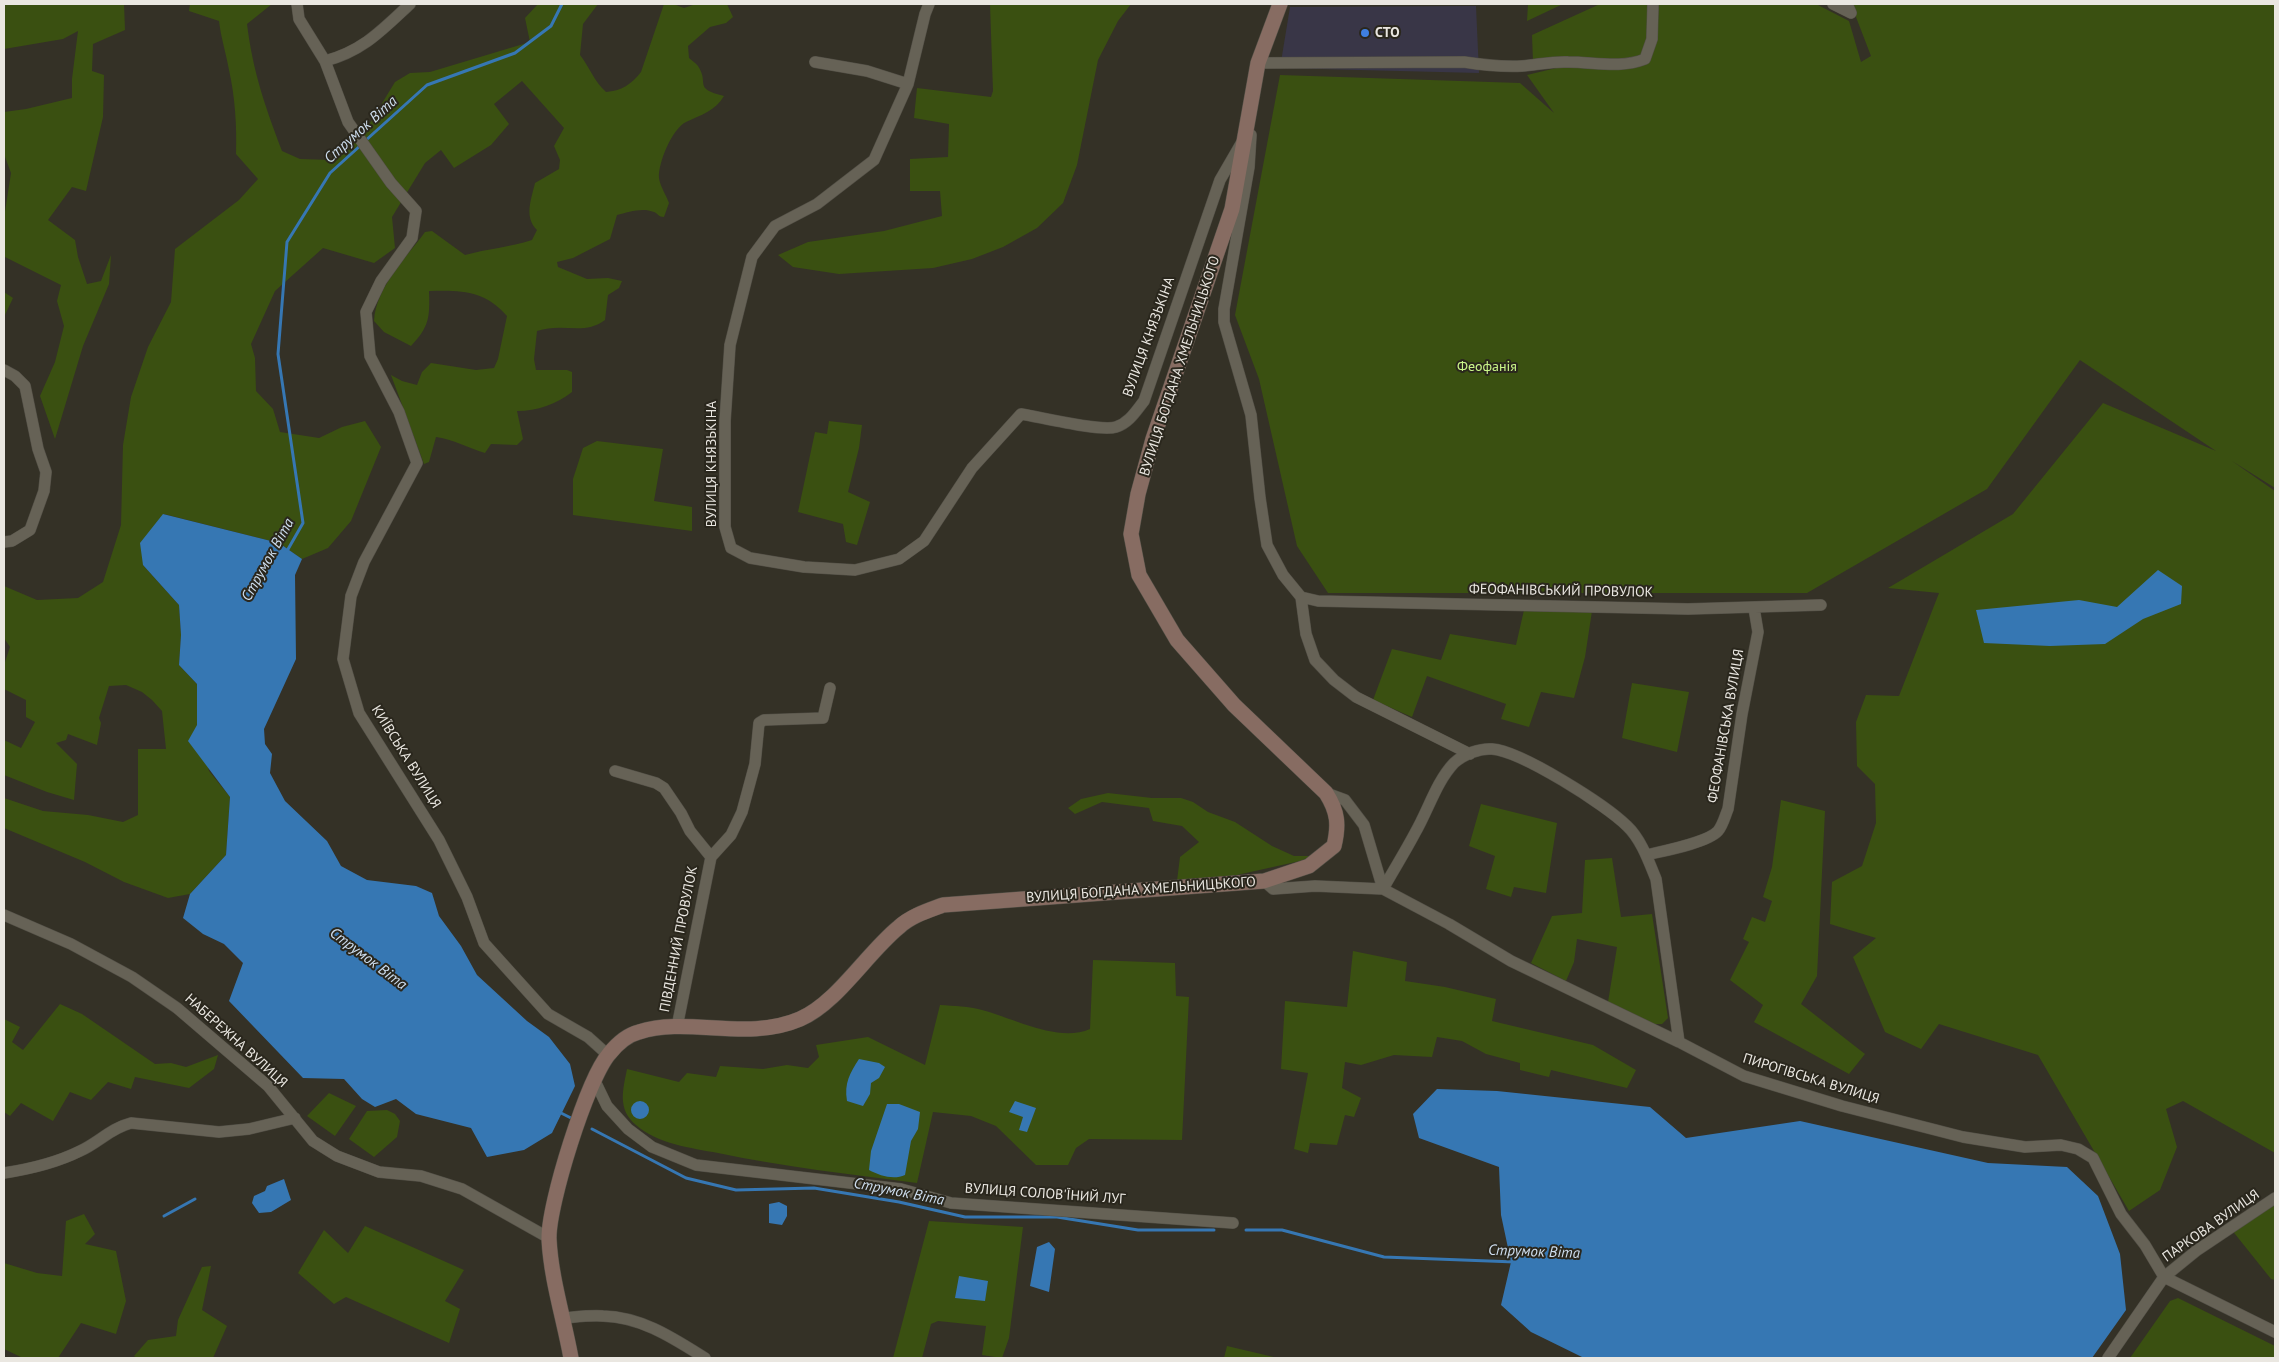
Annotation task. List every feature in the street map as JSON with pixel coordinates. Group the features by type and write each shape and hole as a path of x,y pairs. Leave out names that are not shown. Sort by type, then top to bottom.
{"street":[{"path":"291,4 299,19"},
{"name":"КИЇВСЬКА ВУЛИЦЯ","path":"297,4 299,19 325,61 348,122 377,164 416,211 412,238 380,281 366,312 370,356 399,412 417,463 364,562 351,596 343,659 359,713 440,840 467,898 484,943 548,1014 588,1037 608,1055"},
{"path":"325,61 343,56 368,43 410,4"},
{"name":"ВУЛИЦЯ КНЯЗЬКІНА","path":"930,4 924,14 908,84 874,160 817,204 775,226 752,257 730,346 725,421 725,527 731,548 750,558 804,567 855,570 899,559 924,541 972,468 1021,414 1115,428 1130,419 1144,402 1220,180 1244,139"},
{"name":"ВУЛИЦЯ БОГДАНА ХМЕЛЬНИЦЬКОГО","path":"571,1358 552,1262 549,1238 551,1216 570,1144 594,1079 608,1055 620,1042 638,1032 676,1027 723,1030 752,1029 781,1025 800,1019 819,1008 899,926 918,914 942,905 1264,881 1308,866 1334,846 1339,825 1335,808 1326,793 1234,705 1177,640 1139,575 1131,534 1138,494 1153,439 1232,209 1258,63 1280,4"},
{"path":"1258,63 1464,62 1490,66 1521,66 1567,61 1609,65 1638,62 1646,59 1652,39 1653,4"},
{"path":"1833,4 1851,13 1847,4"},
{"path":"815,62 867,71 908,84"},
{"path":"1254,91 1249,167 1226,290 1224,322 1251,415 1267,545 1283,575 1301,597 1306,634 1315,660 1334,680 1356,697 1470,754"},
{"path":"4,370 15,376 25,386 38,449 46,472 44,491 30,530 12,541 4,542"},
{"name":"ФЕОФАНІВСЬКИЙ ПРОВУЛОК","path":"1301,597 1328,602 1688,609 1821,605"},
{"name":"ФЕОФАНІВСЬКА ВУЛИЦЯ","path":"1646,855 1707,838 1717,832 1723,823 1728,809 1758,632 1754,608"},
{"name":"ПІВДЕННИЙ ПРОВУЛОК","path":"676,1027 711,857 731,834 742,812 756,764 759,723 764,720 823,718 830,688"},
{"path":"1382,889 1416,833 1439,784 1455,763 1480,749 1494,749 1510,753 1591,798 1628,827 1646,855 1656,880 1679,1042"},
{"name":"ПІВДЕННИЙ ПРОВУЛОК","path":"615,772 656,783 664,788 681,813 690,831 711,857"},
{"path":"1326,793 1344,800 1364,825 1382,889"},
{"path":"1264,881 1273,889 1315,886 1382,889"},
{"name":"ПИРОГІВСЬКА ВУЛИЦЯ","path":"1382,889 1449,924 1511,961 1679,1042 1744,1076 1842,1106 1963,1137 2025,1147 2061,1145 2078,1149 2093,1158 2121,1214 2145,1245 2164,1277"},
{"name":"НАБЕРЕЖНА ВУЛИЦЯ","path":"4,915 71,944 132,977 177,1008 268,1086 313,1141 337,1156 379,1172 421,1176 462,1190 549,1238"},
{"name":"ВУЛИЦЯ СОЛОВ'ЇНИЙ ЛУГ","path":"594,1079 607,1106 628,1129 652,1146 696,1165 901,1189 950,1203 966,1205 1028,1207 1232,1223"},
{"path":"4,1173 50,1163 81,1151 117,1126 131,1123 219,1132 249,1129 295,1118"},
{"name":"ПАРКОВА ВУЛИЦЯ","path":"2108,1358 2164,1277 2196,1251 2275,1198"},
{"path":"2164,1277 2275,1332"},
{"path":"564,1318 603,1316 644,1324 664,1331 705,1358"}],"shaded area":[{"path":"1476,6 1479,73 1280,68 1290,7"}],"green space":[{"path":"4,4 124,4 125,30 93,44 92,71 104,75 103,117 86,191 72,187 48,220 75,240 78,257 87,284 101,281 111,255 109,284 83,346 55,439 40,396 55,362 64,326 57,301 61,285 5,257 4,259 4,218 11,173 4,154 4,112 72,98 72,79 78,31 63,39 4,49"},
{"path":"190,4 272,4 247,24 260,89 282,151 300,159 331,160 370,123 395,82 410,73 430,72 530,42 525,18 538,4 598,4 583,24 580,55 606,92 626,86 641,72 664,4 673,4 684,8 696,4 727,4 733,17 726,23 710,27 688,46 689,58 698,66 705,88 724,96 712,109 681,126 667,147 659,172 659,178 669,203 664,217 645,210 635,210 617,215 610,239 573,258 557,262 558,267 587,279 608,278 622,281 619,288 608,295 605,320 597,325 537,331 534,359 536,370 567,370 572,372 572,392 546,406 532,410 517,411 523,439 517,445 491,444 485,453 436,437 429,462 424,464 391,375 402,381 417,385 422,372 431,363 476,370 494,368 498,359 507,316 499,307 481,296 471,293 429,291 427,322 422,333 411,346 384,332 374,321 380,296 386,285 425,232 432,231 465,255 532,240 537,230 533,225 530,214 530,202 535,183 559,169 560,160 554,146 564,128 522,81 494,104 509,124 491,145 454,168 441,150 425,163 392,217 395,248 374,263 323,248 275,291 251,344 255,358 256,391 273,409 280,432 319,438 342,427 365,421 381,447 351,521 328,548 302,559 279,543 164,514 154,526 143,565 179,605 181,635 179,665 197,684 197,725 209,771 230,797 226,855 190,894 168,898 124,882 85,862 4,828 4,798 43,811 88,815 123,822 138,815 138,749 166,749 162,711 142,692 126,685 109,686 99,718 101,723 97,745 68,734 66,740 56,743 77,764 74,800 47,792 4,775 4,740 21,748 35,722 26,717 26,700 4,689 4,665 10,647 4,638 4,586 37,600 78,598 103,582 121,525 123,445 131,397 148,347 171,302 175,249 239,200 258,179 236,154 234,101 219,21 189,11"},
{"path":"990,4 1131,4 1118,21 1098,60 1077,165 1063,203 1037,228 1003,247 972,259 933,268 839,274 793,267 778,255 808,242 884,231 942,216 940,191 910,191 910,159 948,157 949,124 914,118 917,88 991,97 993,91"},
{"path":"1528,4 1563,4 1527,21"},
{"name":"Феофанія","path":"1600,4 1816,4 1849,21 1861,62 1871,56 1851,4 2275,4 2275,488 2232,461 2275,491 2275,1153 2183,1101 2166,1109 2177,1147 2160,1190 2129,1211 2038,1055 1939,1024 1921,1049 1885,1032 1853,957 1876,938 1830,924 1832,882 1862,866 1876,823 1875,784 1857,766 1856,722 1866,695 1899,696 1939,593 1888,588 2013,514 2103,403 2216,451 2080,360 1987,489 1807,593 1328,593 1297,546 1259,379 1235,315 1280,75 1520,83 1554,113 1527,75 1577,63 1533,61 1532,35"},
{"path":"4,292 13,298 4,317"},
{"path":"829,421 862,425 859,448 848,492 870,502 857,545 846,542 843,524 798,512 815,432 827,434"},
{"path":"597,441 663,449 654,501 692,507 692,531 573,515 573,479 583,448"},
{"path":"1524,610 1592,611 1585,657 1574,698 1541,692 1529,727 1501,719 1506,704 1427,676 1412,717 1373,700 1392,649 1441,660 1450,634 1516,645"},
{"path":"1632,683 1689,692 1677,752 1622,738"},
{"path":"1108,793 1152,798 1181,798 1193,802 1208,812 1235,822 1272,846 1294,856 1312,856 1300,861 1219,879 1177,881 1180,857 1199,842 1182,826 1153,821 1149,808 1102,802 1075,814 1068,808 1081,799"},
{"path":"1781,800 1825,811 1817,976 1801,1004 1865,1054 1849,1074 1754,1022 1763,1005 1730,980 1749,942 1743,939 1752,917 1765,922 1772,901 1763,897 1772,867"},
{"path":"1481,804 1557,823 1546,893 1514,887 1511,897 1486,889 1495,856 1469,846"},
{"path":"1612,858 1621,917 1652,914 1668,1018 1662,1024 1649,1024 1608,1002 1617,947 1577,939 1574,962 1566,981 1531,963 1552,916 1582,913 1585,860"},
{"path":"1353,951 1407,962 1405,981 1445,987 1496,999 1492,1021 1593,1045 1636,1070 1627,1088 1551,1070 1549,1077 1520,1070 1520,1063 1486,1054 1462,1041 1437,1037 1432,1057 1394,1055 1361,1065 1345,1062 1342,1088 1361,1098 1354,1117 1345,1115 1337,1145 1310,1143 1308,1153 1294,1149 1308,1073 1281,1069 1285,1001 1347,1007"},
{"path":"1093,960 1175,963 1176,996 1189,997 1182,1140 1089,1139 1076,1148 1068,1165 1036,1165 996,1126 971,1116 933,1112 917,1183 817,1170 675,1144 654,1137 636,1125 630,1119 624,1106 623,1092 627,1069 679,1082 687,1073 716,1077 720,1066 763,1069 787,1065 808,1068 819,1057 816,1045 868,1037 925,1065 940,1005 977,1009 1050,1031 1077,1033 1090,1029"},
{"path":"60,1004 82,1014 155,1064 171,1063 186,1067 218,1055 214,1069 189,1088 135,1077 131,1089 108,1082 91,1100 70,1092 53,1121 21,1103 10,1116 4,1112 4,1019 20,1027 12,1042 23,1050"},
{"path":"329,1093 356,1106 335,1136 307,1116"},
{"path":"387,1110 395,1114 400,1121 397,1137 374,1157 349,1139 367,1111"},
{"path":"2275,1198 2275,1280 2271,1279 2231,1229"},
{"path":"84,1214 95,1234 85,1244 116,1251 126,1301 116,1334 81,1323 58,1358 23,1358 4,1349 4,1263 37,1273 62,1276 66,1221"},
{"path":"929,1221 1023,1227 1009,1338 1002,1358 982,1355 986,1326 938,1321 931,1324 922,1358 893,1358"},
{"path":"365,1226 464,1270 445,1301 460,1309 449,1343 346,1297 334,1304 298,1273 324,1230 348,1253"},
{"path":"211,1266 202,1310 227,1326 213,1358 137,1358 134,1356 148,1340 176,1336 178,1320 202,1267"},
{"path":"2178,1298 2275,1346 2275,1358 2130,1358 2170,1301"},
{"path":"1227,1346 1278,1358 1224,1358"}],"water":[{"path":"163,514 279,543 302,559 295,575 296,659 264,729 265,744 272,754 270,773 285,801 327,841 341,866 367,880 416,886 432,893 439,916 461,946 477,975 527,1021 549,1037 570,1064 575,1086 552,1133 524,1150 487,1157 471,1128 416,1114 396,1099 375,1107 362,1099 344,1079 303,1078 229,1001 243,963 224,944 203,934 183,918 190,894 226,855 230,797 188,741 197,725 197,684 179,665 181,635 179,605 143,565 140,543"},
{"path":"2158,570 2182,586 2181,604 2143,619 2105,644 2050,646 1984,643 1976,610 2079,600 2117,607"},
{"path":"859,1059 879,1063 885,1067 879,1078 871,1083 870,1094 863,1106 847,1101 846,1095 849,1078"},
{"path":"1437,1089 1497,1091 1650,1107 1686,1138 1800,1121 1988,1163 2067,1167 2098,1196 2120,1254 2126,1310 2092,1358 1584,1358 1531,1332 1501,1305 1511,1262 1501,1215 1499,1167 1419,1138 1413,1114"},
{"path":"640,1101 648,1106 649,1110 644,1118 640,1119 632,1114 631,1110 636,1102"},
{"path":"1015,1101 1036,1108 1027,1132 1019,1130 1023,1117 1009,1112"},
{"path":"887,1104 899,1104 920,1112 918,1129 911,1141 905,1175 896,1177 887,1177 869,1170 871,1151"},
{"path":"284,1179 291,1200 271,1212 259,1213 252,1203 254,1196 265,1191 267,1186"},
{"path":"779,1202 787,1206 787,1216 782,1225 769,1223 769,1204"},
{"path":"1049,1242 1055,1249 1049,1292 1030,1286 1037,1247"},
{"path":"959,1276 988,1281 985,1301 955,1298"}],"waterway":[{"name":"Струмок Віта","path":"365,141 427,85 515,53 551,26 562,4"},
{"name":"Струмок Віта","path":"287,551 303,523 278,354 287,242 330,173 361,145"},
{"name":"Струмок Віта","path":"559,1112 571,1118"},
{"name":"Струмок Віта","path":"592,1129 686,1178 736,1190 814,1188 899,1202 965,1217 1057,1217 1138,1230 1214,1230"},
{"path":"164,1216 195,1199"},
{"name":"Струмок Віта","path":"1246,1230 1282,1230 1384,1257 1515,1262"}],"place":[{"name":"СТО","path":"1365,33"}]}
